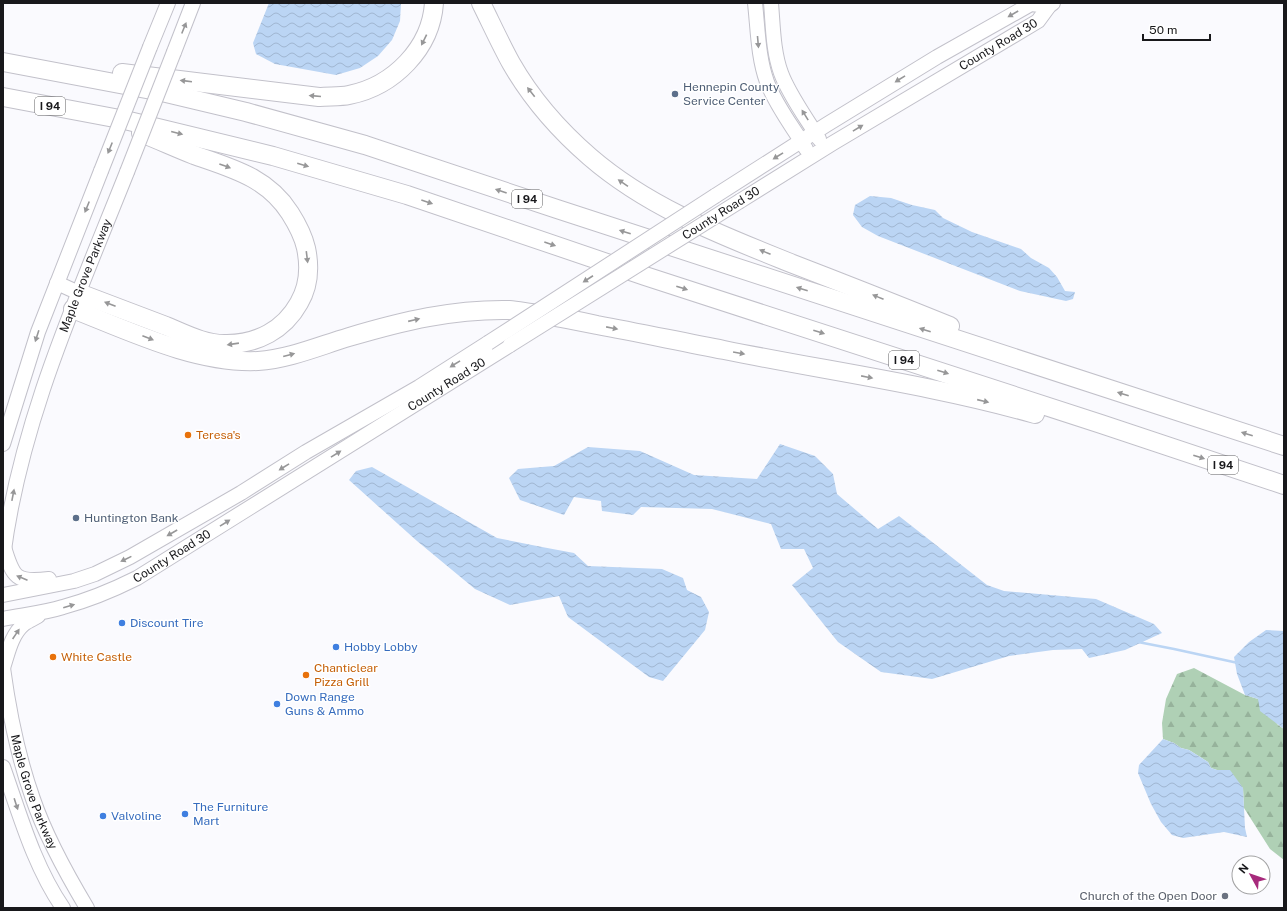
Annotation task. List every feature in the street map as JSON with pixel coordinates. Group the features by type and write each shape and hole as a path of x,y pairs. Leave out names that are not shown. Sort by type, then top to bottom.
{"highway":[{"path":"3,59 319,97 349,96 374,87 394,75 410,60 423,42 433,16 434,3"},
{"path":"481,3 512,64 542,107 590,157 620,181 644,197 694,223 983,340 1042,368"},
{"name":"I 94","path":"3,62 162,92 246,112 365,145 1284,446"},
{"name":"I 94","path":"3,97 125,120 273,156 407,195 645,276 1284,485"},
{"path":"79,292 204,341 226,345 254,341 269,334 285,322 296,309 303,296 309,275 304,239 298,226 283,202 263,184 238,171 186,152 98,115"},
{"path":"73,309 175,348 205,356 232,360 258,361 284,356 414,319 446,313 480,310 513,310 574,320 931,389 992,403 1094,432 1162,445"}],"main road":[{"name":"Maple Grove Parkway","path":"3,444 38,332 168,3"},
{"name":"Maple Grove Parkway","path":"4,552 15,484 23,450 49,370 193,3"},
{"path":"755,3 759,48 762,65 768,83 774,97 810,157"},
{"path":"771,3 775,47 781,72 786,85 825,148"},
{"name":"County Road 30","path":"3,595 74,581 95,574 148,548 306,452 418,387 715,196 802,142 815,132 936,57 1031,4 1051,5"},
{"name":"County Road 30","path":"3,619 45,612 91,599 137,578 810,157 1038,21 1051,5"},
{"path":"57,283 79,292"},
{"path":"51,300 73,309"},
{"path":"4,552 11,570 25,580 49,579 74,581"},
{"path":"3,668 17,632 24,624 45,612"},
{"name":"Maple Grove Parkway","path":"3,668 8,704 18,751 33,799 51,843 71,882 87,908"},
{"name":"Maple Grove Parkway","path":"3,767 26,837 50,887 63,908"}],"green space":[{"path":"1194,668 1245,695 1258,699 1278,725 1284,729 1284,860 1270,849 1244,808 1243,788 1217,770 1211,768 1208,762 1189,750 1181,748 1174,743 1163,739 1162,723 1166,699 1177,674"}],"water":[{"path":"269,3 401,3 400,21 392,40 378,56 360,68 336,75 275,64 256,54 253,43"},
{"path":"870,196 891,198 912,205 935,210 943,218 972,232 1021,249 1031,258 1049,268 1057,277 1065,291 1075,292 1073,299 1066,301 1020,291 878,236 862,227 853,215 855,205"},
{"path":"780,444 815,456 833,474 837,494 878,529 899,516 987,585 1004,591 1096,599 1154,624 1162,633 1125,650 1089,658 1082,649 1053,650 1009,656 932,679 881,672 838,642 792,585 813,568 804,549 781,549 771,524 712,509 641,507 633,515 602,511 601,501 574,497 564,515 520,500 509,478 518,469 554,466 588,447 640,451 694,475 757,479"},
{"path":"372,467 497,538 574,553 588,566 662,569 683,578 687,590 701,597 709,612 705,630 663,681 649,677 568,617 559,596 510,605 475,589 417,541 349,480 356,471"},
{"path":"1266,630 1284,631 1284,729 1260,711 1258,699 1245,695 1237,674 1234,657 1249,642"},
{"path":"1163,739 1174,743 1181,748 1189,750 1208,762 1211,768 1217,770 1230,770 1243,788 1245,828 1247,837 1224,832 1183,838 1172,835 1161,822 1151,804 1138,773 1139,765"}],"waterway":[{"path":"1138,642 1238,663"}],"place":[{"name":"Hennepin County Service Center","path":"675,94"},
{"name":"Teresa's","path":"188,435"},
{"name":"Huntington Bank","path":"76,518"},
{"name":"Discount Tire","path":"122,623"},
{"name":"Hobby Lobby","path":"336,647"},
{"name":"White Castle","path":"53,657"},
{"name":"Chanticlear Pizza Grill","path":"306,675"},
{"name":"Down Range Guns & Ammo","path":"277,704"},
{"name":"The Furniture Mart","path":"185,814"},
{"name":"Valvoline","path":"103,816"},
{"name":"Church of the Open Door","path":"1225,896"}]}
